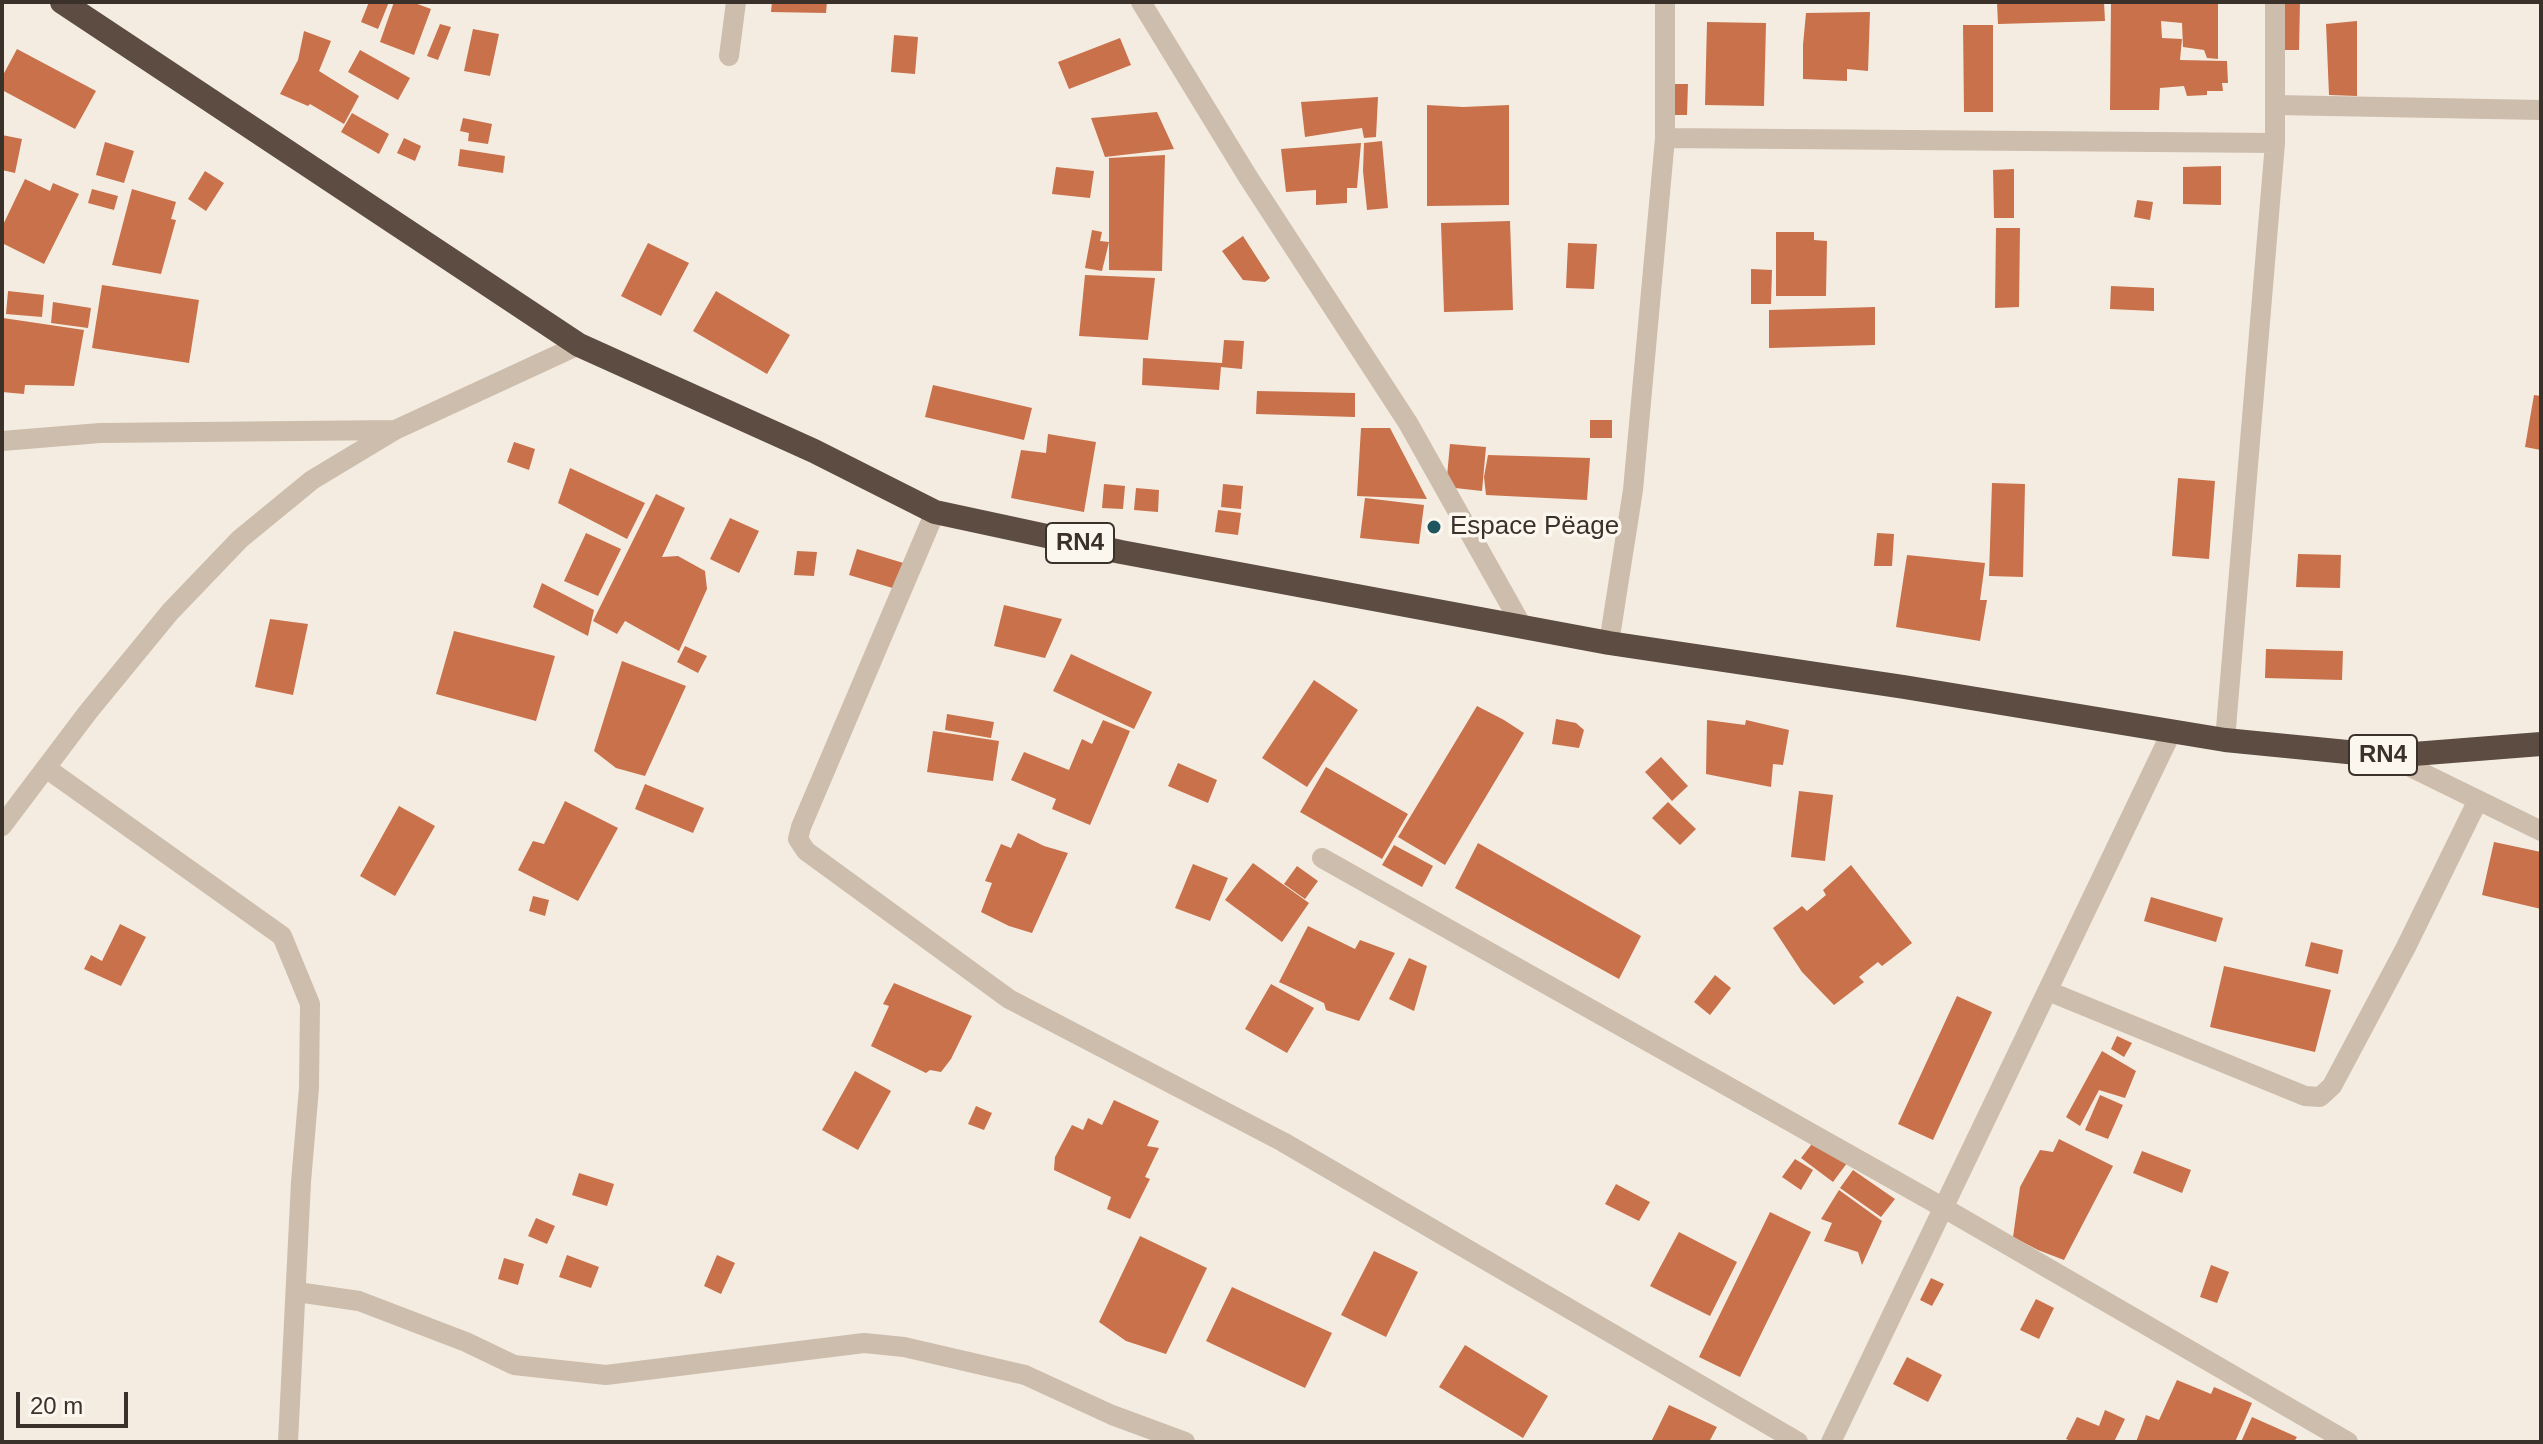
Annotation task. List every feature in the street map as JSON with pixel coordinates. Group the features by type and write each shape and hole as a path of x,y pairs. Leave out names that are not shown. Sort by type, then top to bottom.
{"highway":[{"name":"RN4","path":"62,2 579,345 814,451 935,512 1121,552 1609,643 2225,740 2388,756 2541,744"}],"street":[{"path":"729,56 736,2"},
{"path":"1141,2 1248,177 1408,423 1522,626"},
{"path":"1609,643 1633,490 1665,138 1665,2"},
{"path":"2225,740 2275,143 2275,2"},
{"path":"2276,105 2541,110"},
{"path":"1665,138 2275,143"},
{"path":"2,826 170,612 240,539 312,480 395,430 579,345"},
{"path":"2,441 100,433 395,430"},
{"path":"935,512 801,827 798,839 806,851 1009,999 1283,1142 1798,1442"},
{"path":"1831,1442 2172,731"},
{"path":"2388,756 2541,831"},
{"path":"46,768 282,936 310,1004 309,1088 301,1182 288,1442"},
{"path":"2048,991 2305,1096 2320,1097 2332,1086 2406,947 2478,800"},
{"path":"1322,858 1944,1208 2348,1442"},
{"path":"297,1292 359,1301 466,1342 514,1365 606,1375 864,1343 904,1347 1025,1375 1112,1415 1185,1442"}],"building":[{"path":"369,2 389,2 378,29 361,22"},
{"path":"394,2 412,2 431,9 414,55 380,42"},
{"path":"772,2 827,2 826,13 771,12"},
{"path":"1997,2 2104,2 2105,21 1998,24"},
{"path":"2111,2 2218,2 2218,59 2207,58 2204,50 2183,47 2182,23 2161,21 2162,38 2182,39 2180,60 2227,61 2228,83 2222,83 2223,91 2187,96 2184,86 2160,88 2159,110 2110,110"},
{"path":"2271,2 2300,2 2299,50 2271,50"},
{"path":"1870,12 1868,71 1847,69 1847,81 1803,79 1806,13"},
{"path":"2357,21 2357,96 2329,95 2326,24"},
{"path":"1707,22 1766,23 1764,106 1705,105"},
{"path":"440,24 451,27 438,60 427,56"},
{"path":"1963,25 1993,25 1993,112 1964,112"},
{"path":"473,29 499,34 490,76 464,71"},
{"path":"304,31 331,41 319,71 359,96 344,124 310,104 308,106 280,94 298,60"},
{"path":"894,35 918,37 915,74 891,72"},
{"path":"1120,38 1131,65 1069,89 1058,62"},
{"path":"17,49 96,91 75,129 2,90 2,77"},
{"path":"360,50 410,78 398,100 348,72"},
{"path":"1660,84 1688,84 1687,115 1661,115"},
{"path":"1378,97 1376,137 1364,138 1362,128 1305,137 1301,102"},
{"path":"1427,105 1509,105 1509,205 1427,206"},
{"path":"1157,112 1174,149 1105,157 1091,118"},
{"path":"352,113 389,134 379,154 341,132"},
{"path":"463,118 492,124 488,144 468,141 469,133 460,131"},
{"path":"2,135 22,139 15,173 2,170"},
{"path":"404,138 421,146 415,161 397,153"},
{"path":"1382,141 1388,208 1367,210 1364,143"},
{"path":"105,142 134,151 124,183 96,175"},
{"path":"1361,143 1357,188 1347,188 1347,203 1316,205 1316,190 1286,192 1281,149"},
{"path":"460,149 505,156 503,173 458,166"},
{"path":"1165,155 1162,271 1109,270 1109,158"},
{"path":"2221,166 2221,205 2183,204 2183,167"},
{"path":"1056,167 1094,171 1090,198 1052,194"},
{"path":"2014,169 2014,218 1994,218 1993,170"},
{"path":"205,171 224,183 206,211 188,199"},
{"path":"25,179 50,191 53,183 79,194 44,264 2,243 2,227"},
{"path":"92,189 118,196 114,210 88,203"},
{"path":"132,189 176,202 171,219 176,220 161,274 112,265"},
{"path":"2137,200 2153,202 2150,220 2134,217"},
{"path":"1510,221 1513,310 1444,312 1441,223"},
{"path":"1996,228 2020,228 2019,307 1995,308"},
{"path":"1092,230 1102,232 1100,241 1109,242 1102,271 1085,268"},
{"path":"1776,232 1814,232 1814,240 1827,241 1826,296 1776,296"},
{"path":"1243,236 1270,278 1265,282 1243,280 1222,251"},
{"path":"648,243 689,263 661,316 621,296"},
{"path":"1568,243 1597,244 1594,289 1566,288"},
{"path":"1751,269 1772,270 1771,304 1751,304"},
{"path":"1085,275 1155,278 1148,340 1079,336"},
{"path":"102,285 199,300 189,363 92,348"},
{"path":"2111,286 2154,288 2154,311 2110,309"},
{"path":"8,291 44,295 42,317 6,314"},
{"path":"716,291 790,335 767,374 693,331"},
{"path":"53,302 91,308 88,328 51,323"},
{"path":"1875,307 1875,345 1769,348 1769,310"},
{"path":"3,318 84,330 74,386 25,385 24,394 2,392"},
{"path":"1224,340 1244,341 1242,369 1221,367 1219,390 1142,385 1143,358 1222,363"},
{"path":"933,385 1032,408 1024,440 925,417"},
{"path":"1257,391 1355,393 1355,417 1256,414"},
{"path":"2534,395 2541,396 2541,450 2525,447"},
{"path":"1590,420 1612,420 1612,438 1590,438"},
{"path":"1361,428 1390,428 1427,499 1357,496"},
{"path":"1048,434 1096,442 1084,512 1011,498 1021,450 1046,453"},
{"path":"514,442 535,449 529,470 507,462"},
{"path":"1450,444 1486,447 1482,491 1446,487"},
{"path":"1488,455 1590,458 1587,500 1486,495 1484,477"},
{"path":"570,468 645,503 627,539 558,503"},
{"path":"2178,478 2215,481 2209,559 2172,556"},
{"path":"1992,483 2025,484 2023,577 1989,576"},
{"path":"1104,484 1125,486 1123,509 1102,508"},
{"path":"1223,484 1243,486 1241,509 1221,507"},
{"path":"1136,488 1159,490 1158,512 1134,510"},
{"path":"656,494 685,508 662,557 678,556 705,571 707,589 679,651 625,621 617,634 593,621"},
{"path":"1365,498 1424,505 1419,544 1360,538"},
{"path":"1218,510 1241,513 1238,535 1215,532"},
{"path":"730,518 759,531 739,573 710,559"},
{"path":"586,533 621,549 598,596 564,581"},
{"path":"1877,533 1894,534 1892,566 1874,566"},
{"path":"857,549 910,565 906,592 849,575"},
{"path":"797,551 817,552 814,576 794,575"},
{"path":"2298,554 2341,555 2340,588 2296,587"},
{"path":"1907,555 1985,563 1980,600 1987,600 1980,641 1896,627"},
{"path":"542,583 594,610 588,636 533,607"},
{"path":"1004,605 1062,619 1045,658 994,646"},
{"path":"270,619 308,624 293,695 255,687"},
{"path":"454,631 555,656 536,721 436,694"},
{"path":"685,646 707,656 698,673 677,662"},
{"path":"2266,649 2343,651 2342,680 2265,678"},
{"path":"1071,654 1152,692 1134,729 1053,691"},
{"path":"622,661 686,686 645,776 616,768 594,751"},
{"path":"1314,680 1358,710 1307,787 1262,758"},
{"path":"1477,706 1524,733 1445,865 1398,837"},
{"path":"947,714 994,722 991,738 945,730"},
{"path":"1556,719 1576,723 1584,730 1579,748 1552,744"},
{"path":"1103,720 1130,731 1090,825 1052,809 1056,799 1011,780 1024,752 1069,770 1082,739 1092,744"},
{"path":"1707,720 1745,725 1746,720 1789,730 1783,765 1773,764 1771,787 1706,774"},
{"path":"933,731 999,741 993,781 927,772"},
{"path":"1661,757 1688,786 1672,801 1645,772"},
{"path":"1178,763 1217,780 1208,803 1168,786"},
{"path":"1326,767 1408,814 1382,859 1300,812"},
{"path":"645,784 704,808 693,833 635,809"},
{"path":"1799,791 1833,795 1825,861 1791,857"},
{"path":"565,801 618,828 578,901 518,870 533,841 544,844"},
{"path":"1668,802 1696,829 1680,845 1652,818"},
{"path":"399,806 435,826 395,896 360,876"},
{"path":"1018,833 1044,846 1068,853 1032,933 981,912 992,883 985,881 1001,844 1011,848"},
{"path":"2494,842 2541,852 2541,909 2482,895"},
{"path":"1478,843 1641,936 1619,979 1455,888"},
{"path":"1394,845 1433,866 1422,887 1382,865"},
{"path":"1253,863 1309,903 1282,942 1225,900"},
{"path":"1193,864 1228,878 1210,921 1175,908"},
{"path":"1851,865 1912,943 1882,966 1878,962 1859,977 1864,982 1834,1005 1802,972 1773,928 1802,906 1807,911 1826,895 1823,890"},
{"path":"1297,866 1318,881 1305,899 1284,884"},
{"path":"533,896 549,900 545,916 529,911"},
{"path":"2151,897 2223,918 2216,942 2144,921"},
{"path":"120,924 146,937 121,986 84,969 91,955 102,961"},
{"path":"1308,926 1355,949 1360,940 1395,953 1359,1021 1326,1010 1324,1003 1279,982"},
{"path":"2311,942 2343,950 2338,974 2305,966"},
{"path":"1409,958 1427,966 1414,1011 1389,999"},
{"path":"2224,966 2331,990 2315,1052 2210,1027"},
{"path":"1715,975 1731,988 1710,1015 1694,1002"},
{"path":"894,983 972,1016 951,1059 941,1072 930,1070 926,1073 871,1046 889,1006 883,1004"},
{"path":"1271,984 1314,1008 1287,1053 1245,1029"},
{"path":"1957,996 1992,1012 1933,1140 1898,1124"},
{"path":"2117,1036 2132,1043 2124,1057 2111,1049"},
{"path":"2102,1051 2136,1071 2125,1098 2099,1090 2080,1126 2066,1117"},
{"path":"855,1071 891,1091 858,1150 822,1130"},
{"path":"2100,1095 2123,1105 2108,1139 2085,1130"},
{"path":"1114,1100 1159,1121 1147,1146 1159,1148 1145,1177 1150,1179 1130,1219 1107,1209 1111,1197 1054,1170 1055,1157 1072,1125 1083,1130 1088,1118 1102,1125"},
{"path":"976,1106 992,1113 984,1130 968,1124"},
{"path":"1818,1136 1850,1159 1833,1182 1801,1158"},
{"path":"2059,1139 2113,1166 2064,1260 2013,1237 2020,1187 2040,1150 2053,1152"},
{"path":"2142,1151 2191,1170 2182,1193 2133,1173"},
{"path":"1795,1159 1813,1170 1801,1190 1782,1177"},
{"path":"1853,1170 1895,1199 1881,1217 1840,1188"},
{"path":"579,1173 614,1184 607,1206 572,1195"},
{"path":"1616,1184 1650,1202 1639,1221 1605,1204"},
{"path":"1839,1190 1882,1221 1862,1265 1858,1252 1824,1241 1832,1223 1821,1219"},
{"path":"1770,1212 1811,1232 1740,1377 1699,1357"},
{"path":"536,1218 555,1226 547,1244 528,1236"},
{"path":"1679,1232 1737,1262 1710,1316 1650,1286"},
{"path":"1140,1236 1207,1268 1166,1354 1126,1341 1099,1322"},
{"path":"1374,1251 1418,1272 1386,1337 1341,1315"},
{"path":"567,1255 599,1267 591,1288 559,1277"},
{"path":"717,1255 735,1263 721,1294 704,1286"},
{"path":"504,1258 524,1264 518,1285 498,1279"},
{"path":"2211,1265 2229,1272 2217,1303 2200,1297"},
{"path":"1931,1278 1944,1284 1932,1306 1920,1300"},
{"path":"1232,1287 1332,1333 1305,1388 1206,1341"},
{"path":"2036,1299 2054,1308 2039,1339 2020,1330"},
{"path":"1465,1345 1548,1396 1523,1438 1439,1387"},
{"path":"1907,1357 1942,1375 1928,1402 1893,1384"},
{"path":"2177,1380 2211,1394 2214,1387 2252,1403 2235,1442 2136,1442 2146,1415 2159,1420"},
{"path":"1669,1405 1717,1427 1709,1442 1651,1442"},
{"path":"2105,1410 2125,1419 2114,1442 2074,1442 2066,1439 2077,1417 2099,1426"},
{"path":"2252,1417 2297,1437 2294,1442 2241,1442"}],"place":[{"name":"Espace Pëage","path":"1434,527"}]}
